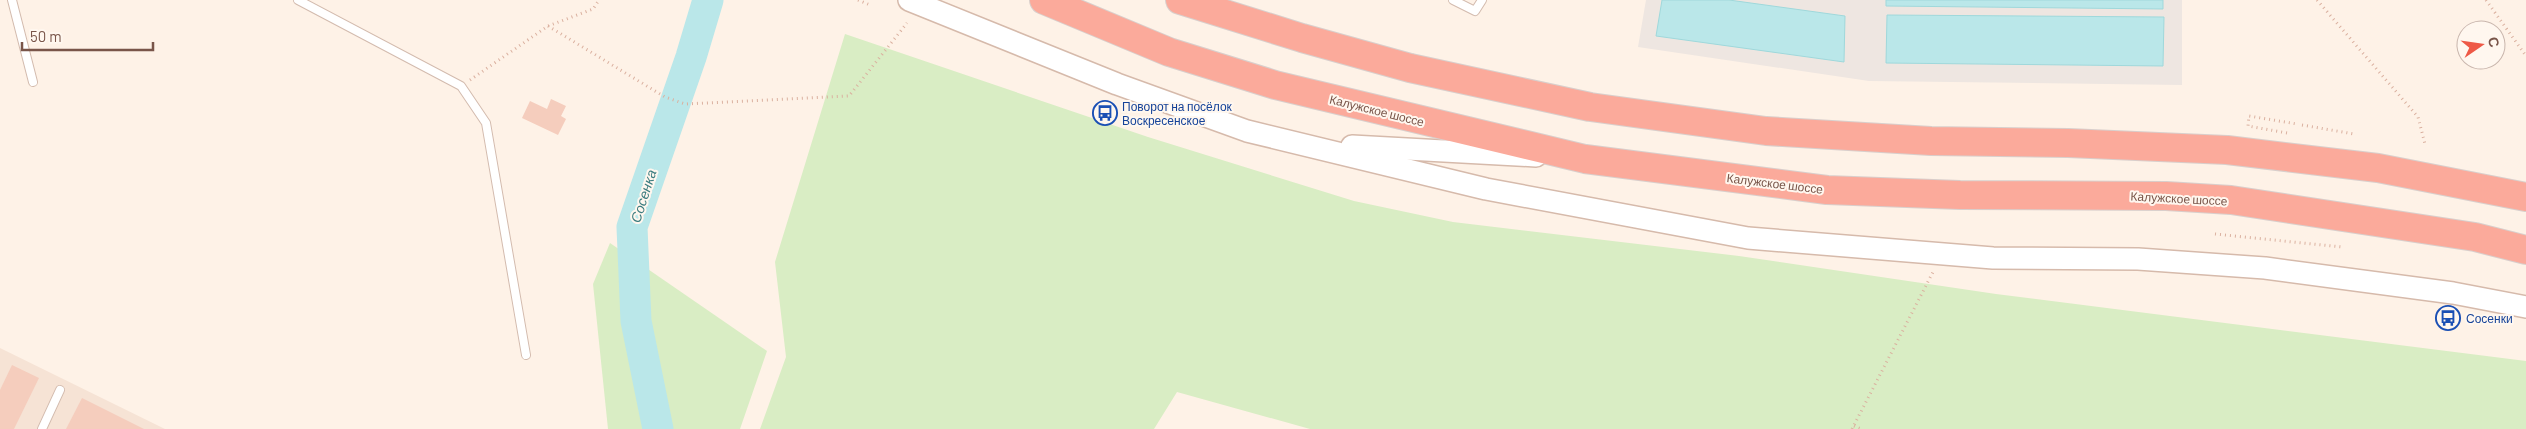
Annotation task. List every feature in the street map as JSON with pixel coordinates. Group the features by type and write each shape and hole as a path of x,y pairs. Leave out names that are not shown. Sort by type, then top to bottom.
{"highway":[{"name":"Калужское шоссе","path":"1044,0 1169,52 1275,85 1585,159 1827,190 1960,195 2166,196 2231,200 2475,237 2526,250"},
{"path":"1180,0 1302,38 1410,68 1590,107 1766,131 1931,141 2068,143 2227,150 2378,168 2526,197"}],"main road":[{"path":"909,0 1117,84 1247,131 1486,189 1748,238 1993,258 2138,259 2265,268 2453,292 2526,307"},
{"path":"1292,141 1585,159"}],"lane":[{"path":"12,0 33,82"},
{"path":"298,0 461,86 486,124 526,355"},
{"path":"1453,0 1475,11 1482,0"},
{"path":"42,429 60,390"}],"path":[{"path":"461,86 548,26 592,9 599,0"},
{"path":"858,0 870,5"},
{"path":"2317,0 2418,116 2425,144"},
{"path":"2486,0 2526,56"},
{"path":"548,26 664,97 685,104 849,96 907,23"},
{"path":"2291,134 2248,126 2249,116 2297,124"},
{"path":"2302,125 2354,134"},
{"path":"2215,234 2342,248"},
{"path":"1861,429 1853,427 1936,267 1940,254"}],"shaded area":[{"path":"1646,0 2182,0 2182,85 1869,81 1638,47"},
{"path":"0,348 165,429 0,429"}],"green space":[{"path":"845,34 1148,137 1354,201 1453,222 1739,256 1996,294 2526,361 2526,429 1310,429 1177,392 1154,429 760,429 786,357 775,262"},
{"path":"610,243 767,351 740,429 608,429 593,284"}],"water":[{"path":"1662,0 1729,0 1845,16 1844,62 1656,36"},
{"path":"1886,0 2163,0 2163,9 1886,6"},
{"path":"1887,15 2164,17 2163,66 1886,63"}],"building":[{"path":"551,99 566,106 561,116 566,119 558,135 522,118 530,101 547,109"},
{"path":"12,365 39,378 14,429 0,429 0,390"},
{"path":"82,398 144,429 66,429"}],"waterway":[{"name":"Сосенка","path":"658,429 636,321 632,227 691,57 708,0"}],"place":[{"name":"Поворот на посёлок Воскресенское","path":"1105,113"},
{"name":"Сосенки","path":"2448,318"}]}
